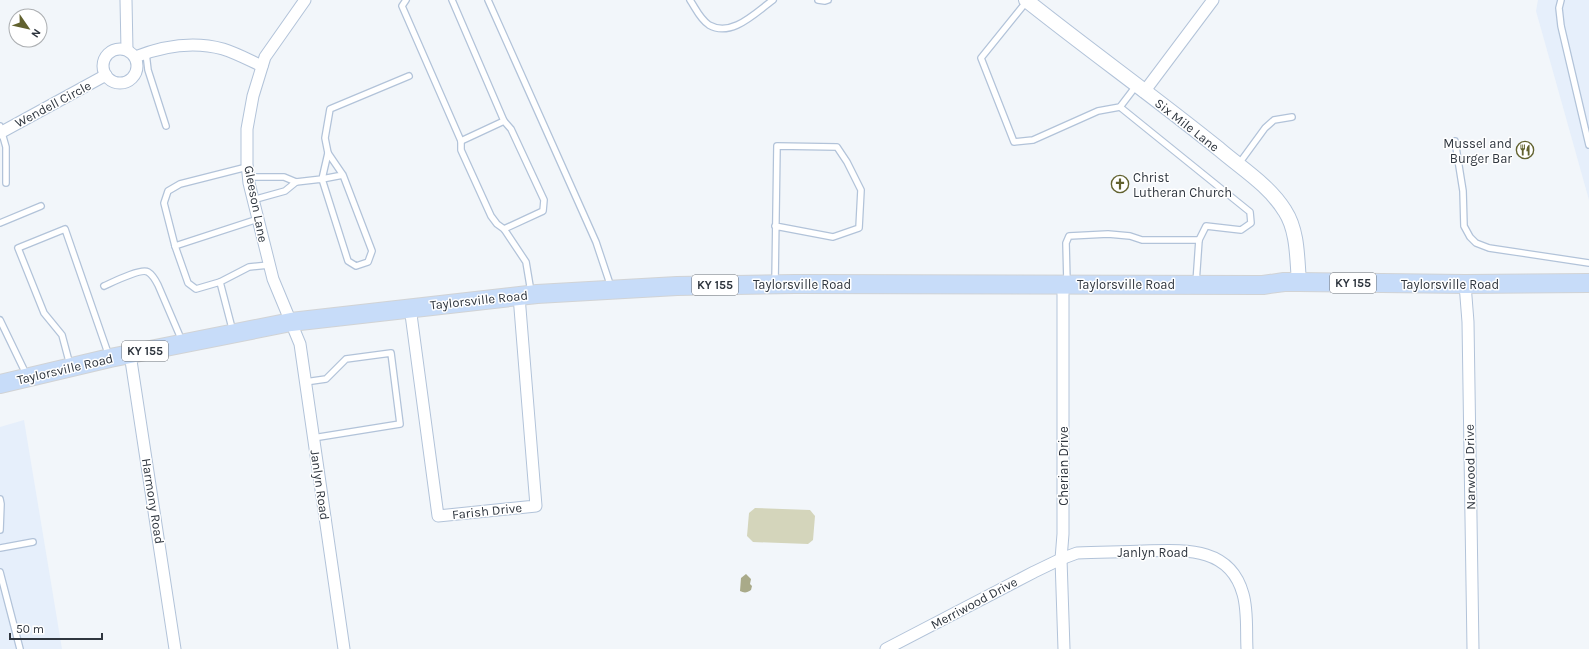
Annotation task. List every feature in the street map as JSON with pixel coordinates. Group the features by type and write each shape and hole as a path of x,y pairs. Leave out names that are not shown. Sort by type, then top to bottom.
{"main road":[{"name":"Taylorsville Road","path":"0,384 110,358 291,322 410,307 525,295 611,289 775,284 1262,285 1284,282 1465,284 1589,282"}],"street":[{"path":"126,0 136,53 181,46 209,46 236,53 262,66"},
{"name":"Gleeson Lane","path":"291,322 269,265 253,200 248,172 246,148 249,116 262,66 266,57 305,0"},
{"name":"Six Mile Lane","path":"1027,0 1270,191 1286,211 1294,232 1299,282"},
{"path":"1140,89 1214,0"},
{"name":"Wendell Circle","path":"116,49 136,53 138,68 136,74 127,82 115,82 106,75 103,65 107,55 116,49"},
{"name":"Wendell Circle","path":"1,130 106,75"},
{"name":"Cherian Drive","path":"1064,649 1061,559 1063,534 1065,284"},
{"name":"Narwood Drive","path":"1465,284 1468,322 1473,649"},
{"name":"Farish Drive","path":"410,307 438,516 521,508 536,506 525,295"},
{"name":"Janlyn Road","path":"291,322 300,344 344,649"},
{"name":"Harmony Road","path":"130,354 175,649"},
{"name":"Janlyn Road","path":"1061,559 1077,553 1179,550 1202,553 1214,557 1234,574 1243,593 1245,602 1247,649"},
{"name":"Merriwood Drive","path":"886,649 1061,559"}],"lane":[{"path":"406,0 402,6 461,140 461,150 491,216 497,224 504,229 526,262 525,295"},
{"path":"452,0 504,121 511,130 544,200 543,211 504,229"},
{"path":"488,0 596,242 611,289"},
{"path":"690,0 701,17 710,25 729,28 741,24 773,0"},
{"path":"818,0 828,0"},
{"path":"1027,0 981,58 1014,142 1034,140 1098,111 1120,106 1140,89"},
{"path":"1561,0 1559,8 1561,26 1589,145"},
{"path":"136,53 148,70 166,126"},
{"path":"328,153 322,178 348,261 356,266 368,262 372,251 343,174 328,153 325,138 330,109 409,76"},
{"path":"1120,106 1250,212 1251,223 1241,230 1206,226 1199,240 1196,285"},
{"path":"1238,165 1266,128 1274,120 1292,117"},
{"path":"461,140 504,121"},
{"path":"1,130 6,147 6,183"},
{"path":"1455,140 1463,191 1464,226 1470,237 1476,243 1489,248 1589,264"},
{"path":"775,284 777,146 837,147 848,162 861,190 859,228 833,237 776,226"},
{"path":"269,265 249,268 220,282 196,288 188,283 175,246 164,203 168,190 180,184 248,172 284,177 296,182"},
{"path":"253,200 285,191 296,182 343,174"},
{"path":"0,223 41,206"},
{"path":"175,246 258,219"},
{"path":"70,368 62,335 44,313 18,248 65,229 110,358"},
{"path":"1065,284 1066,243 1069,236 1108,234 1130,236 1142,240 1199,240"},
{"path":"104,286 140,271 148,272 154,277 158,285 183,343"},
{"path":"220,282 234,334"},
{"path":"0,320 28,378"},
{"path":"305,382 326,379 346,358 391,353 400,424 313,438"},
{"path":"0,499 0,530"},
{"path":"0,548 33,542"},
{"path":"0,572 20,649"}],"shaded area":[{"path":"1538,0 1589,0 1589,200 1536,11"},
{"path":"24,420 62,649 0,649 0,427"},
{"path":"755,508 810,510 815,516 813,540 808,544 753,542 747,536 749,513"},
{"path":"746,574 751,579 750,584 752,586 751,590 744,592 740,591 741,578"}],"place":[{"name":"Mussel and Burger Bar","path":"1525,150"},
{"name":"Christ Lutheran Church","path":"1120,184"}]}
